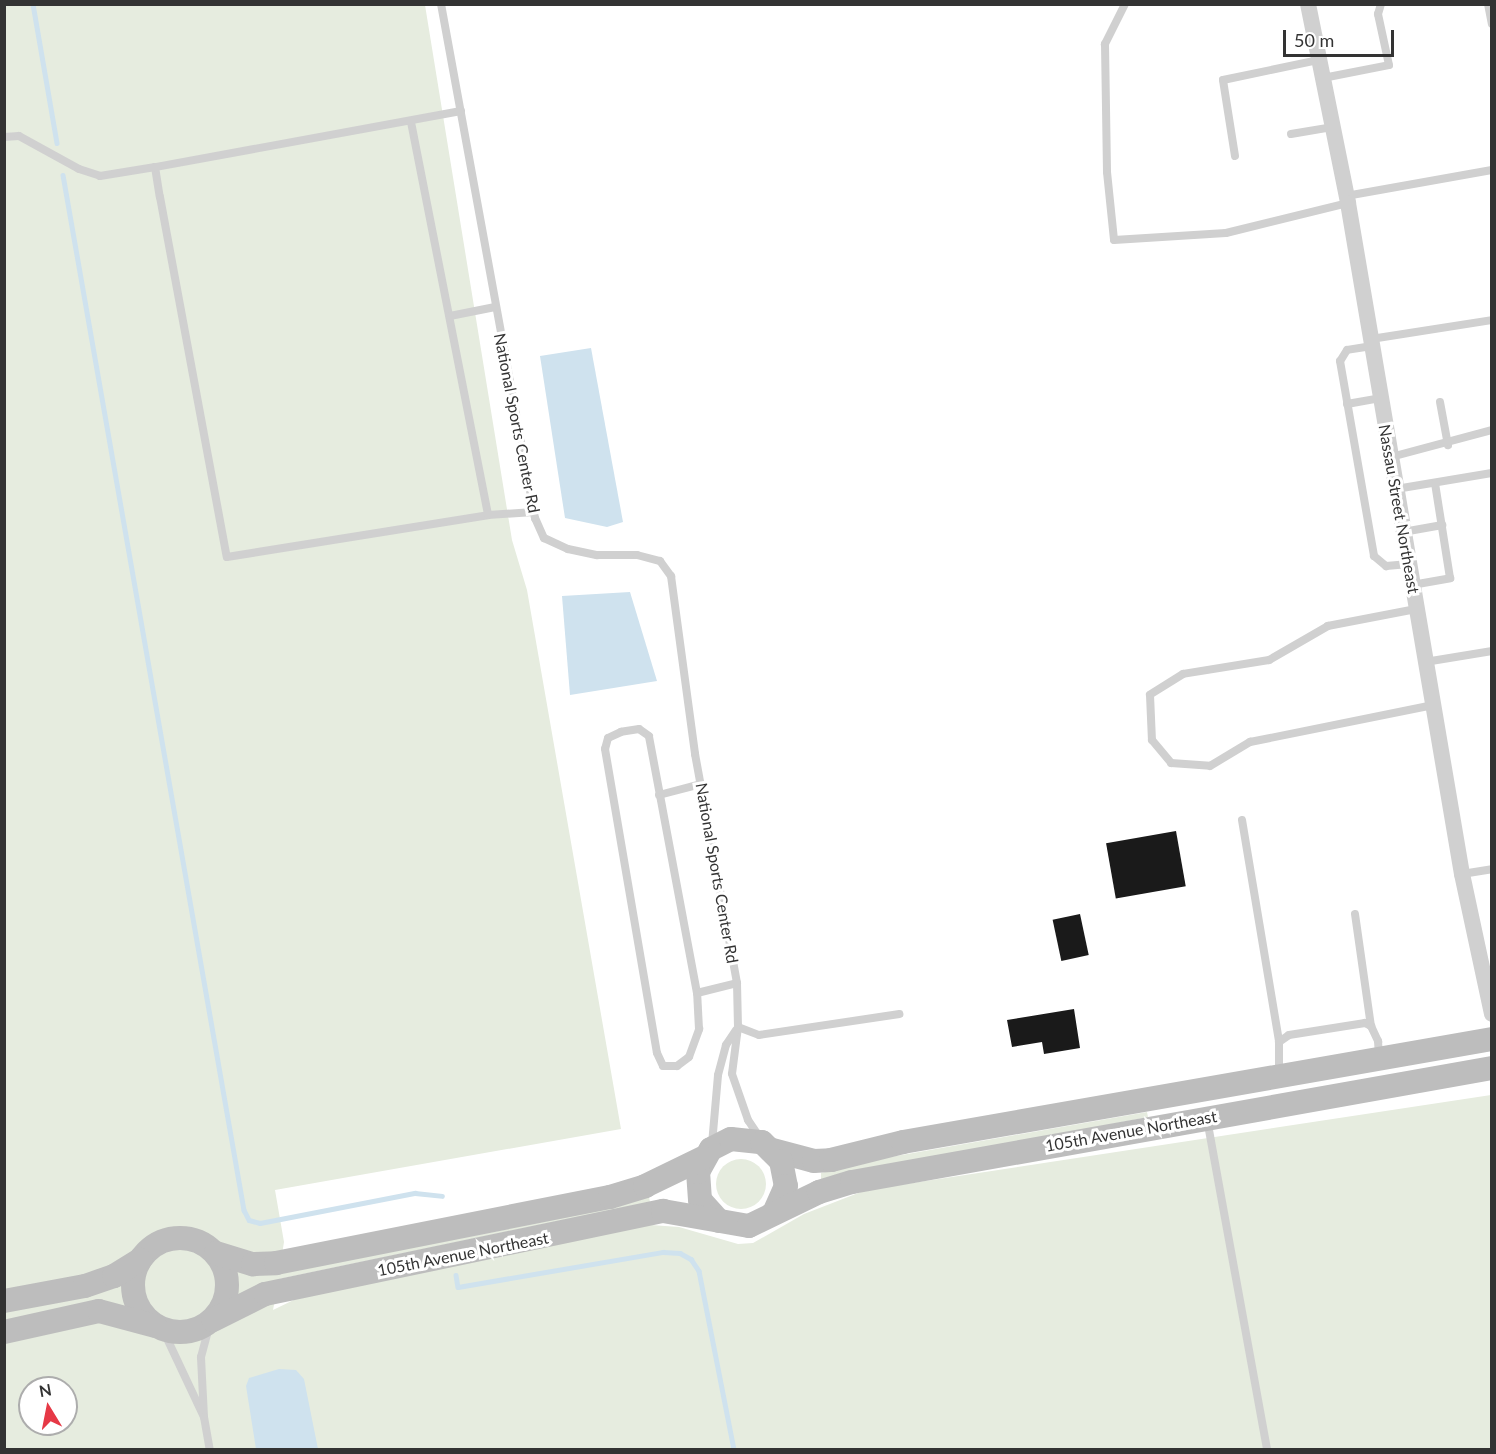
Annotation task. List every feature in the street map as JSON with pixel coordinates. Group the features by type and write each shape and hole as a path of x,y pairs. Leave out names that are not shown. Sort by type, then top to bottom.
{"street":[{"name":"Nassau Street Northeast","path":"1308,4 1347,200 1462,874 1491,1014"},
{"name":"105th Avenue Northeast","path":"4,1301 85,1286 114,1276 140,1260 152,1247 176,1239 202,1243 216,1253 253,1264 276,1263 610,1197 645,1186 741,1137 814,1161 831,1160 903,1142 1491,1039"},
{"name":"105th Avenue Northeast","path":"4,1332 99,1311 183,1333 265,1294 663,1211 749,1226 776,1211 852,1182 1491,1068"},
{"path":"767,1146 785,1173 783,1200 776,1211"},
{"path":"707,1153 698,1172 698,1193 708,1211 719,1221"},
{"path":"211,1321 227,1297 228,1281 216,1253"},
{"path":"140,1260 134,1274 134,1296 144,1316 159,1328"}],"lane":[{"name":"National Sports Center Rd","path":"441,4 534,512 544,538 597,555 637,555 660,561 671,576 701,784 737,983 738,1027 732,1074 748,1120 767,1146"},
{"path":"1125,4 1105,44 1107,172 1114,240 1226,233 1347,200 1491,170"},
{"path":"1323,78 1389,65 1378,14 1381,4"},
{"path":"1488,4 1491,24"},
{"path":"1235,156 1223,80 1319,60"},
{"path":"4,137 19,136 79,169 100,176 411,122 461,111"},
{"path":"411,122 488,515"},
{"path":"1292,134 1333,127"},
{"path":"155,167 227,557 488,515 534,512"},
{"path":"450,316 495,307"},
{"path":"1409,564 1386,566 1374,556 1340,361 1347,350 1371,342 1491,320"},
{"path":"1347,404 1381,398"},
{"path":"1440,402 1448,445"},
{"path":"1390,457 1448,445 1491,430"},
{"path":"1396,489 1491,473"},
{"path":"1412,585 1450,578 1435,483"},
{"path":"1403,532 1442,525"},
{"path":"1416,609 1328,626 1269,660 1183,674 1150,695 1152,740 1171,763 1210,766 1250,742 1433,705"},
{"path":"1425,662 1491,651"},
{"path":"639,729 649,736 697,993 699,1029 689,1057 677,1066 663,1066 657,1053 605,749 608,738 639,729"},
{"path":"659,795 701,784"},
{"path":"1242,820 1279,1042 1279,1077"},
{"path":"1462,874 1491,869"},
{"path":"1355,914 1371,1026 1378,1041 1379,1059"},
{"path":"697,993 737,983"},
{"path":"707,1153 718,1075 726,1045 738,1027 759,1035 899,1014"},
{"path":"1279,1042 1289,1035 1365,1023 1371,1026"},
{"path":"1207,1118 1267,1449"},
{"path":"210,1449 204,1418 201,1357 211,1321"},
{"path":"159,1328 204,1418"}],"shaded area":[{"path":"5,5 425,5 512,540 527,590 621,1129 275,1190 284,1242 279,1273 503,1230 649,1197 650,1202 279,1279 273,1310 341,1277 651,1225 679,1227 738,1244 753,1243 804,1214 866,1190 1491,1095 1491,1449 5,1450"},
{"path":"1147,1112 1148,1117 821,1180 821,1173 879,1159"},
{"path":"736,1159 746,1159 759,1166 766,1179 766,1189 759,1202 746,1209 736,1209 727,1205 720,1198 716,1189 716,1179 720,1170 727,1163"}],"water":[{"path":"591,348 623,522 607,527 565,518 540,356"},
{"path":"630,592 657,681 570,695 562,596"},
{"path":"279,1369 296,1370 304,1379 318,1449 256,1449 246,1386 249,1378"}],"building":[{"path":"1176,831 1186,886 1116,898 1106,843"},
{"path":"1080,914 1089,955 1061,961 1053,920"},
{"path":"1074,1009 1080,1048 1044,1054 1042,1042 1012,1047 1007,1020"}],"waterway":[{"path":"33,4 57,143"},
{"path":"63,175 244,1210 249,1220 260,1223 415,1193 442,1196"},
{"path":"456,1275 458,1287 663,1252 680,1253 691,1259 699,1271 734,1450"}]}
